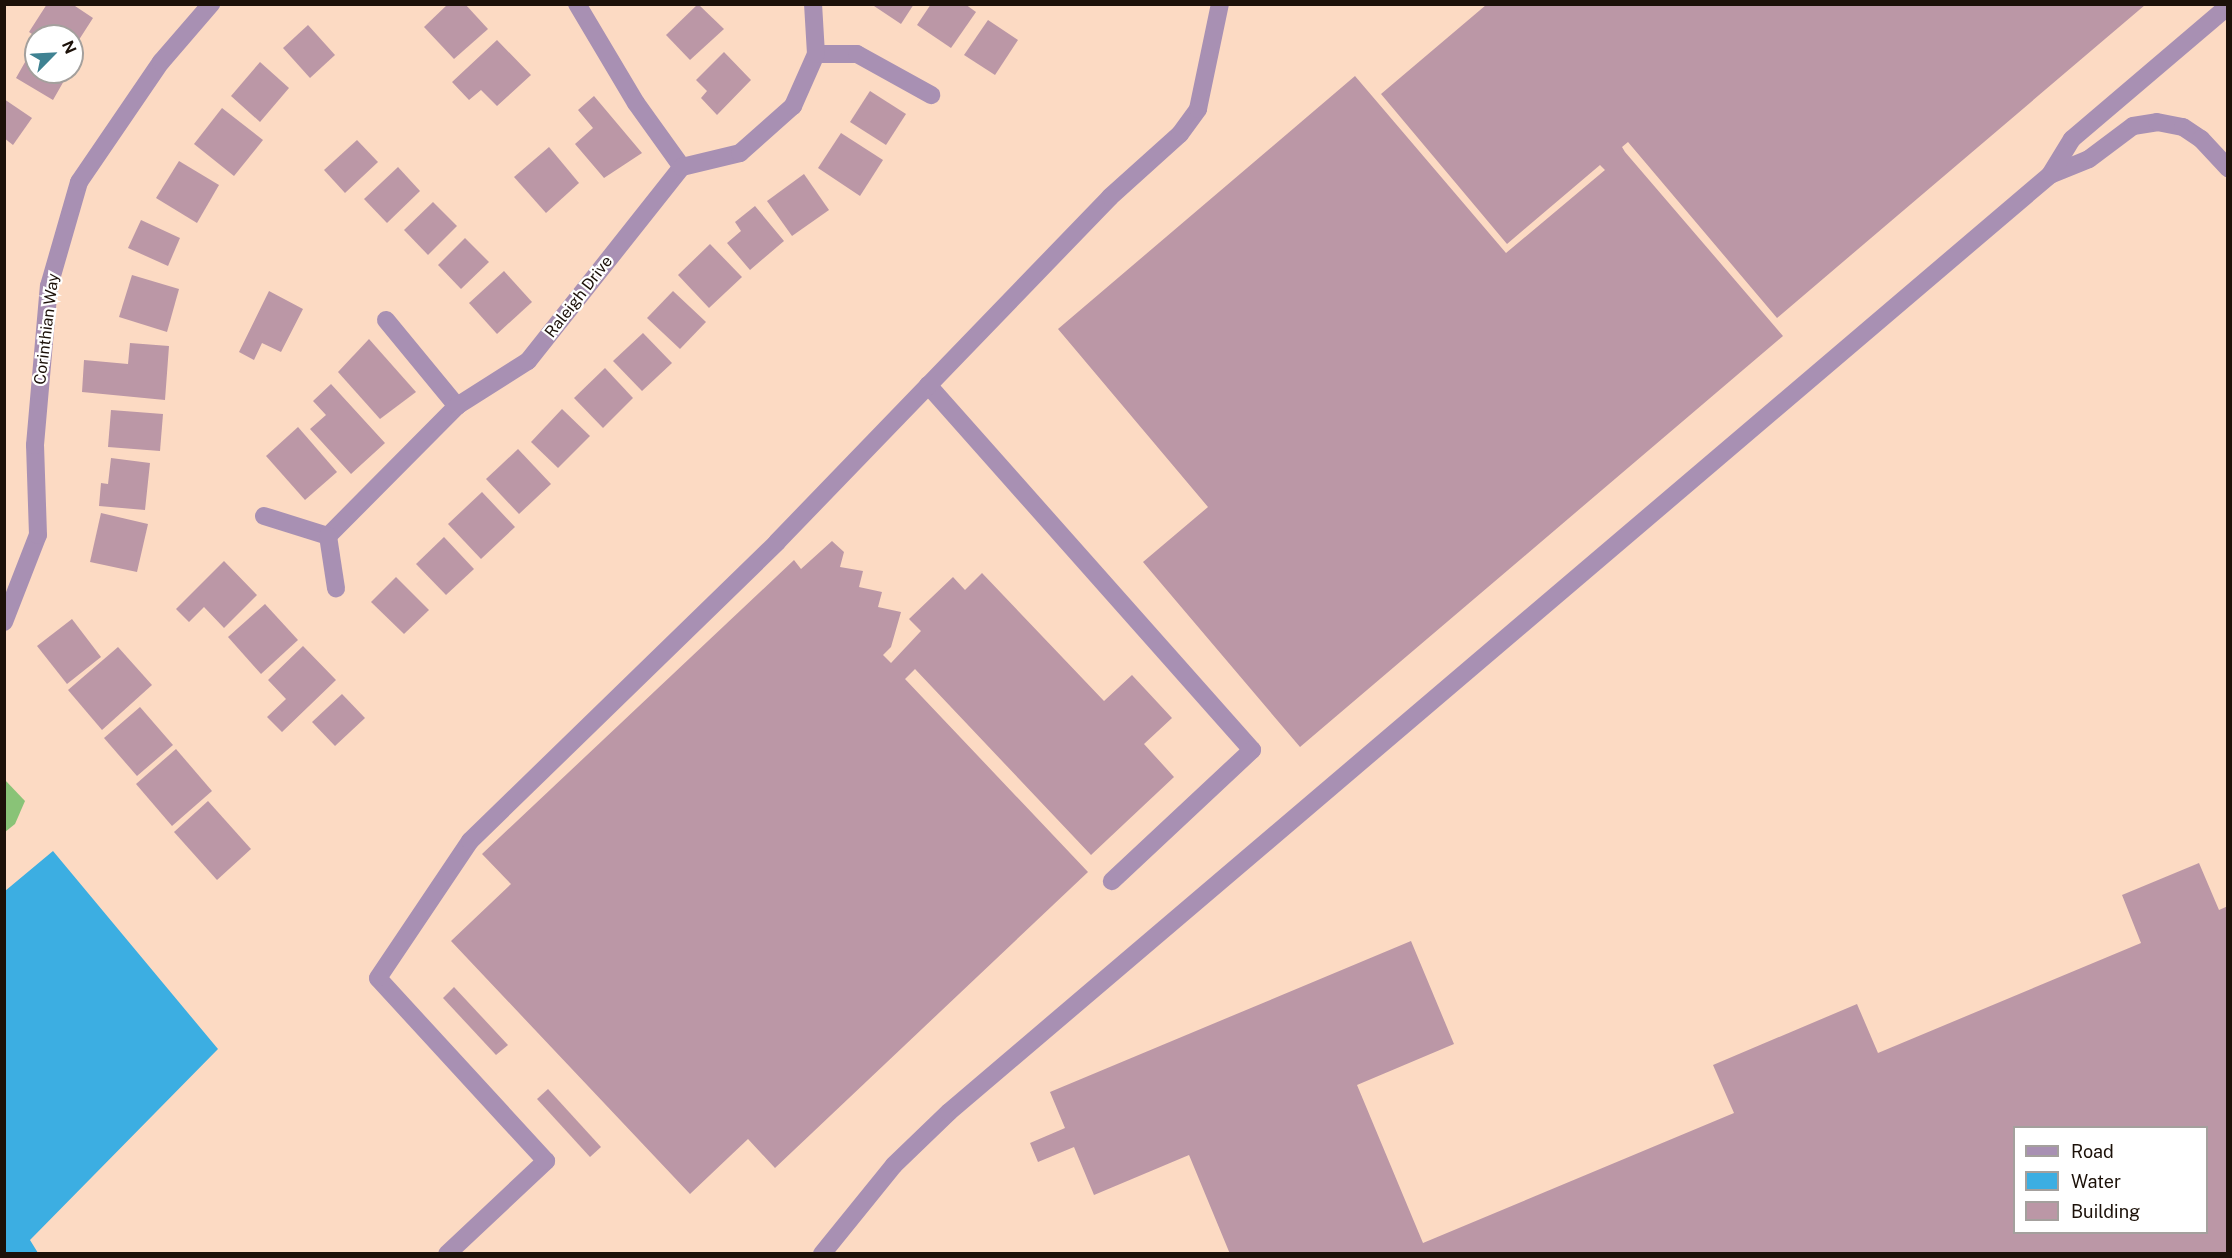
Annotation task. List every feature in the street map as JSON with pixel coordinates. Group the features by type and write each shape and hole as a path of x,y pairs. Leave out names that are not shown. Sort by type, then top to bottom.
{"street":[{"name":"Corinthian Way","path":"4,622 38,535 36,445 49,286 79,182 161,62 211,4"},
{"path":"578,4 636,103 682,166 740,153 793,106 816,54 813,4"},
{"path":"447,1254 546,1161 378,978 470,841 777,542 1110,197 1180,134 1198,109 1220,4"},
{"path":"2050,175 2072,139 2228,6"},
{"path":"816,54 857,54 931,95"},
{"path":"822,1254 894,1165 949,1112 2050,175 2089,159 2133,126 2157,122 2183,127 2201,140 2228,168"},
{"name":"Raleigh Drive","path":"328,536 457,406 528,361 682,166"},
{"path":"386,320 457,406"},
{"path":"928,385 1252,750 1112,881"},
{"path":"264,516 328,536 336,588"}],"green space":[{"path":"5,780 25,801 15,824 5,832"}],"water":[{"path":"53,851 218,1049 30,1240 38,1253 5,1253 5,891"}],"building":[{"path":"47,4 72,4 93,18 84,32 84,24 34,24"},
{"path":"448,4 465,4 488,29 454,59 424,27"},
{"path":"698,4 724,29 690,60 666,35"},
{"path":"871,4 914,4 901,24"},
{"path":"931,4 965,4 976,12 951,48 917,25"},
{"path":"1486,5 2145,5 1777,318 1628,142 1622,147 1783,336 1300,747 1143,562 1208,507 1058,329 1355,76 1506,253 1605,170 1600,165 1507,244 1381,94"},
{"path":"988,20 1018,40 995,75 964,55"},
{"path":"308,25 335,55 310,78 283,48"},
{"path":"497,40 531,75 497,106 481,90 469,100 452,82"},
{"path":"724,52 751,80 717,115 701,98 707,91 696,80"},
{"path":"260,62 289,88 260,122 231,96"},
{"path":"24,64 24,83 16,78"},
{"path":"26,84 62,84 53,100"},
{"path":"870,91 906,114 886,145 850,122"},
{"path":"594,96 642,153 604,178 575,144 593,128 578,110"},
{"path":"4,99 32,118 13,145 4,138"},
{"path":"222,108 263,140 234,176 194,144"},
{"path":"841,133 883,160 860,196 818,168"},
{"path":"357,140 378,162 345,193 324,170"},
{"path":"549,147 579,183 546,213 514,177"},
{"path":"179,161 219,185 197,223 156,198"},
{"path":"398,167 420,191 387,223 364,199"},
{"path":"804,174 829,210 792,236 767,201"},
{"path":"433,202 457,226 428,255 404,230"},
{"path":"755,206 784,241 750,270 727,243 741,231 735,222"},
{"path":"141,220 180,238 168,266 128,248"},
{"path":"465,238 489,262 461,289 438,265"},
{"path":"710,244 742,277 709,308 678,275"},
{"path":"504,271 532,302 497,334 469,303"},
{"path":"132,275 179,289 167,332 119,317"},
{"path":"269,291 303,309 281,352 262,343 254,360 239,352"},
{"path":"673,291 706,322 680,349 647,318"},
{"path":"643,333 672,363 642,391 613,361"},
{"path":"369,339 416,392 380,419 338,372"},
{"path":"130,343 169,346 165,400 82,392 84,360 128,364"},
{"path":"605,368 633,398 603,428 574,398"},
{"path":"331,384 385,443 351,474 310,429 326,415 313,401"},
{"path":"562,409 590,436 558,468 531,442"},
{"path":"111,410 163,414 160,451 108,447"},
{"path":"298,427 337,472 305,500 266,456"},
{"path":"518,449 551,484 519,514 486,479"},
{"path":"111,458 150,463 145,510 99,506 101,483 108,484"},
{"path":"482,492 515,527 481,559 448,524"},
{"path":"101,513 148,524 137,572 90,562"},
{"path":"444,537 474,569 446,595 416,564"},
{"path":"832,541 844,552 840,567 863,571 859,587 882,592 878,607 901,612 891,647 883,655 891,663 921,631 909,619 953,577 965,590 982,573 1104,701 1132,675 1172,718 1144,744 1174,777 1091,855 915,669 905,679 1088,872 775,1168 748,1139 690,1194 451,941 511,884 482,854 794,560 801,569"},
{"path":"224,561 257,595 224,628 204,607 189,622 176,609"},
{"path":"396,577 429,610 404,634 371,602"},
{"path":"265,604 298,640 261,674 228,637"},
{"path":"72,619 101,657 67,684 37,646"},
{"path":"303,646 336,680 282,732 267,717 286,699 268,680"},
{"path":"118,647 152,685 102,730 68,690"},
{"path":"342,694 365,718 335,746 312,722"},
{"path":"140,707 173,745 137,776 104,738"},
{"path":"176,749 212,791 172,826 136,784"},
{"path":"208,801 251,849 217,880 174,832"},
{"path":"2199,863 2219,910 2228,906 2228,1254 1230,1254 1189,1155 1094,1195 1074,1147 1038,1162 1030,1143 1065,1128 1050,1092 1411,941 1454,1044 1357,1085 1423,1243 1734,1113 1713,1065 1857,1004 1878,1053 2141,943 2122,895"},
{"path":"454,987 508,1045 496,1055 443,998"},
{"path":"548,1089 601,1147 590,1157 537,1099"}]}
